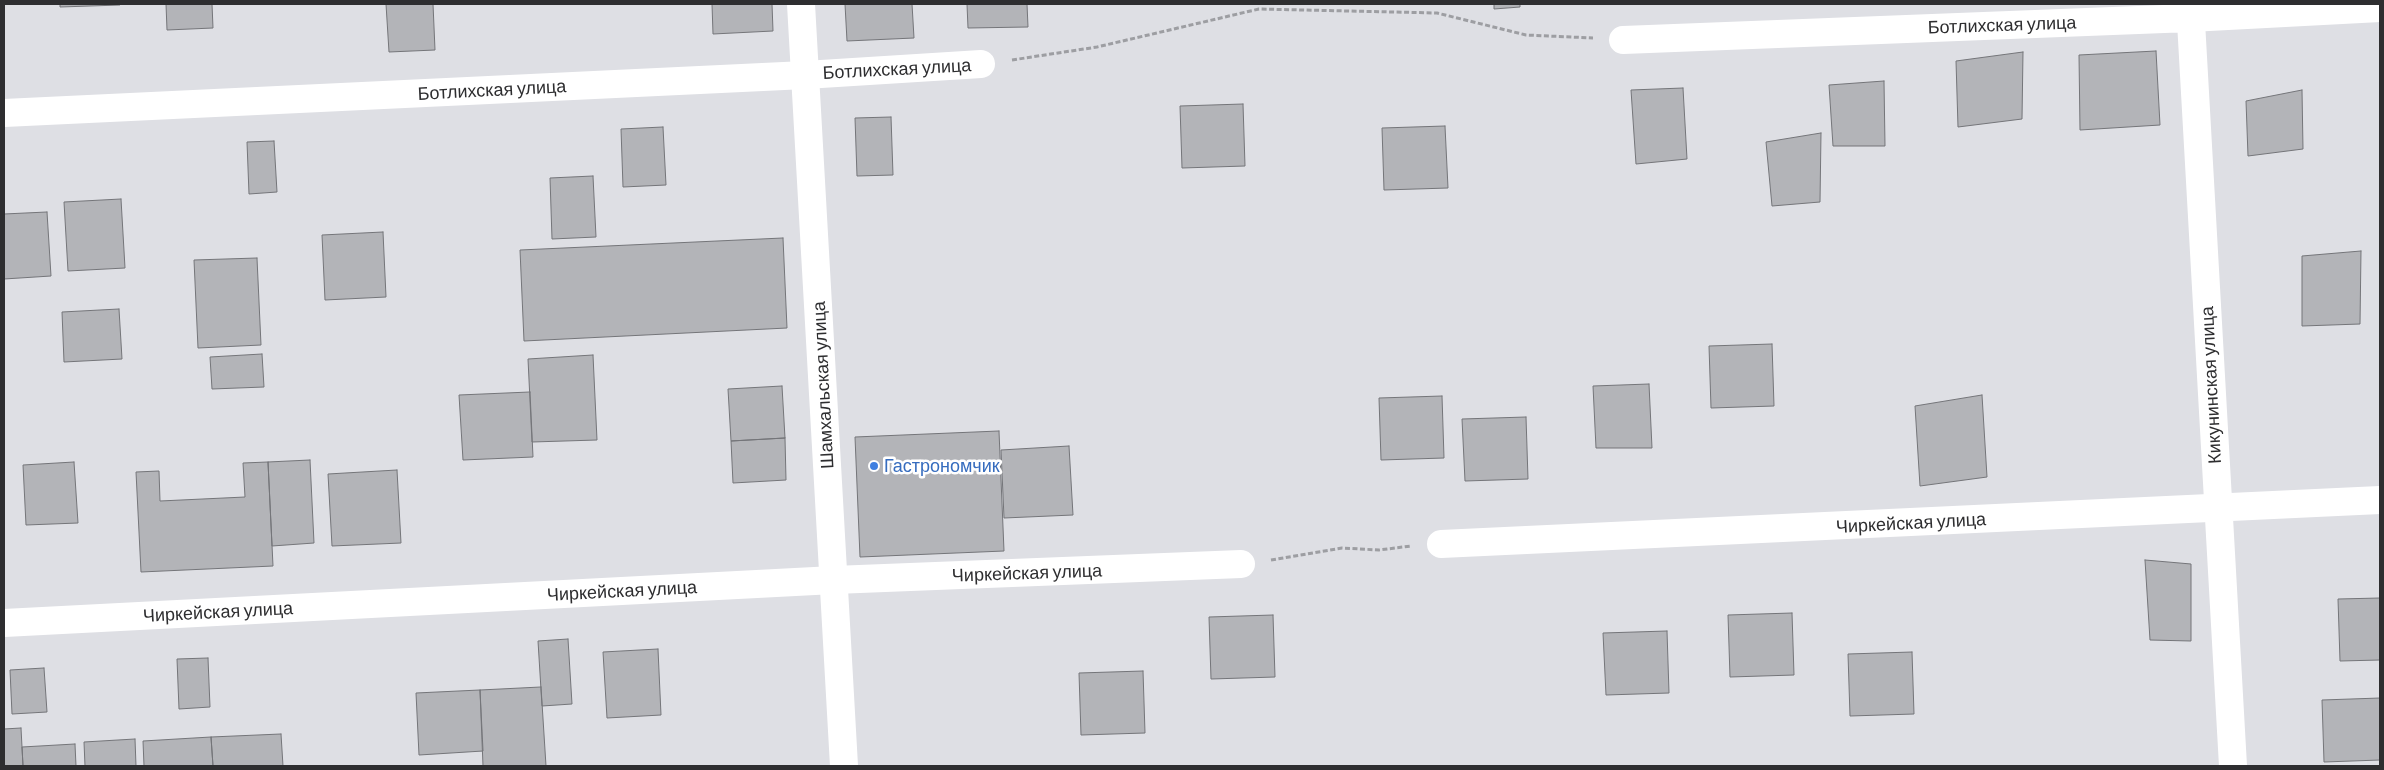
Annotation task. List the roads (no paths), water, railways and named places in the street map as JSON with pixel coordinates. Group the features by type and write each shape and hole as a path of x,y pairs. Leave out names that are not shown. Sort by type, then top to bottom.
{"street":[{"name":"Шамхальская улица","path":"801,4 844,766"},
{"name":"Ботлихская улица","path":"1624,40 2190,11 2380,8"},
{"name":"Кикунинская улица","path":"2190,11 2233,766"},
{"name":"Ботлихская улица","path":"4,113 805,75 981,64"},
{"name":"Чиркейская улица","path":"1441,544 2380,500"},
{"name":"Чиркейская улица","path":"4,622 834,580 1241,564"}],"place":[{"name":"Гастрономчик","path":"874,466"}]}
